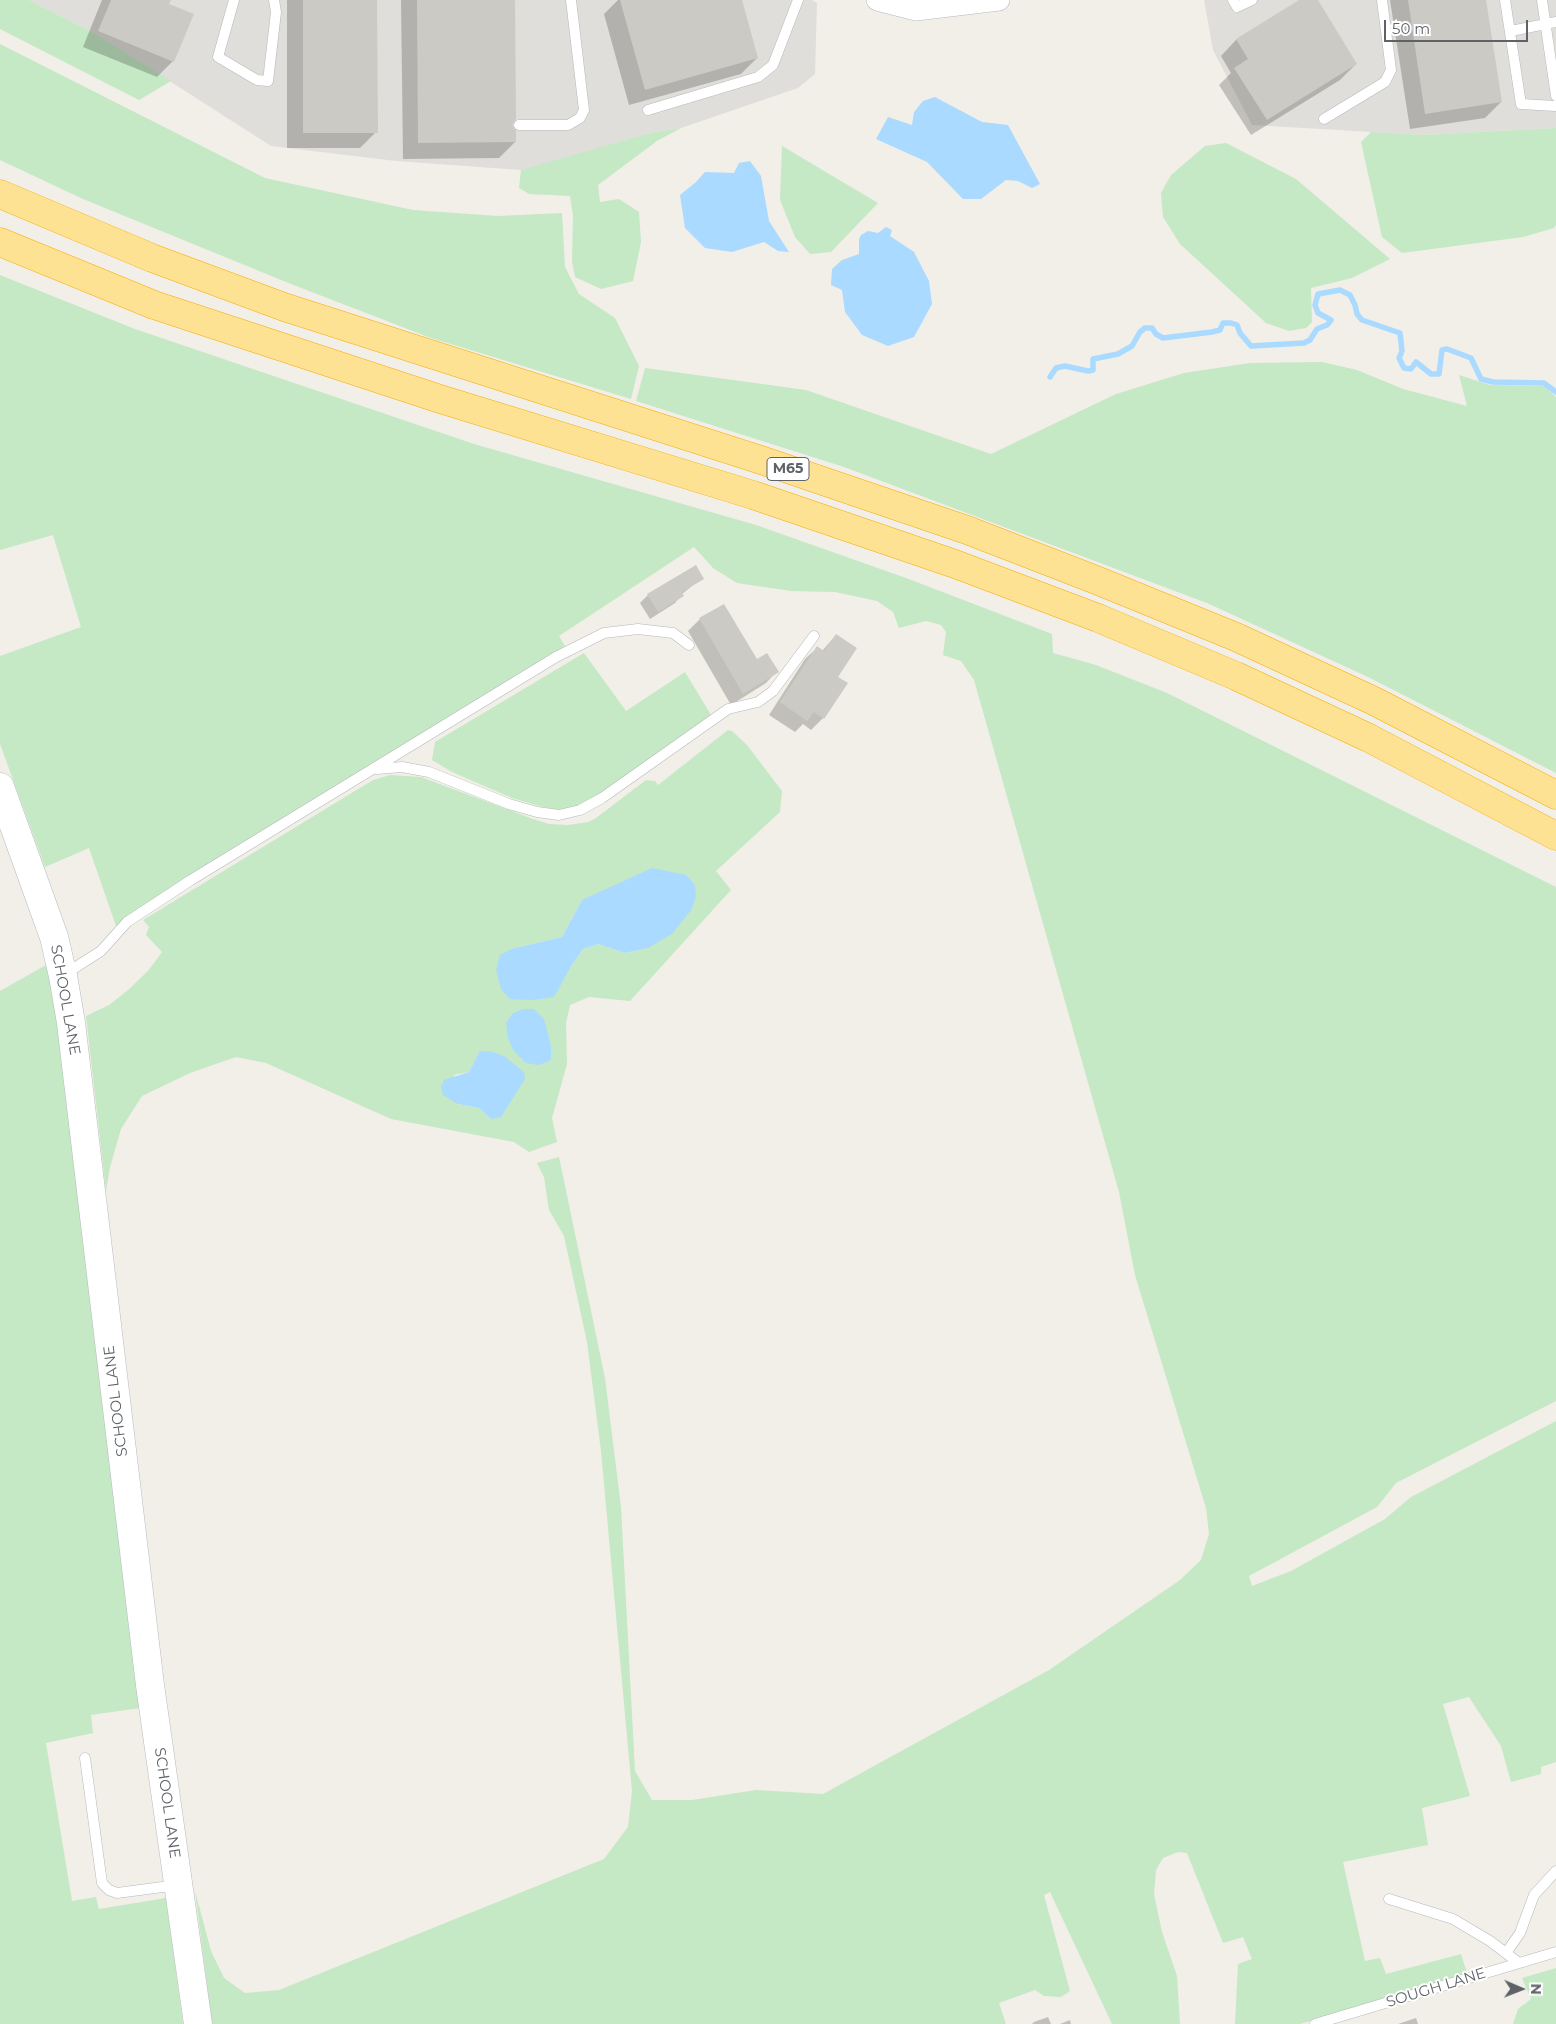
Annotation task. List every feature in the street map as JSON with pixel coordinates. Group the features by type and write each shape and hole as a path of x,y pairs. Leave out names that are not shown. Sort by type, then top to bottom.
{"highway":[{"name":"M65","path":"0,194 152,258 284,306 764,461 967,530 1236,637 1339,685 1515,772 1556,795"},
{"name":"M65","path":"0,242 173,312 440,399 753,495 955,564 1098,618 1236,676 1360,734 1556,836"}],"main road":[{"name":"SCHOOL LANE","path":"0,787 54,938 71,1023 150,1685 198,2024"}],"street":[{"path":"877,0 916,10 943,3 999,0"}],"lane":[{"path":"234,0 218,57 257,80 268,81 276,12 274,0"},
{"path":"519,125 568,125 580,118 584,110 571,0"},
{"path":"648,110 758,77 772,65 798,0"},
{"path":"1233,0 1237,7 1252,0"},
{"path":"1324,119 1385,82 1391,70 1382,0"},
{"path":"1505,0 1521,104 1556,106"},
{"path":"1542,0 1551,23 1556,96"},
{"path":"1510,30 1551,23"},
{"path":"63,976 101,951 127,922 493,694 604,633 638,630 673,633 689,644"},
{"path":"370,770 402,767 429,772 509,804 537,812 559,815 580,810 602,798 728,709 758,702 773,691 814,636"},
{"path":"85,1758 102,1883 109,1890 117,1892 179,1885"},
{"path":"1506,1953 1520,1933 1534,1895 1556,1871"},
{"path":"1389,1899 1453,1920 1519,1963"},
{"name":"SOUGH LANE","path":"1315,2024 1556,1952"}],"shaded area":[{"path":"29,0 812,0 817,3 815,74 798,88 681,128 654,132 533,168 521,170 396,161 271,146 96,34"},
{"path":"1204,0 1556,0 1556,128 1423,135 1252,125 1213,50"}],"green space":[{"path":"0,0 29,0 96,34 171,81 139,100 0,29"},
{"path":"0,44 265,178 413,210 498,216 562,213 565,267 579,294 615,318 639,366 631,399 431,338 291,284 83,199 0,160"},
{"path":"681,128 657,141 598,185 600,202 619,199 639,212 641,242 633,281 601,289 575,277 572,262 573,216 570,196 529,194 519,188 521,170 654,132"},
{"path":"1556,128 1556,225 1554,228 1523,237 1402,253 1382,237 1361,142 1371,132 1423,135"},
{"path":"1226,143 1296,179 1390,259 1352,278 1311,288 1312,322 1306,328 1289,331 1266,323 1180,244 1163,217 1161,193 1171,175 1205,146"},
{"path":"782,146 878,203 831,252 810,254 795,237 780,200"},
{"path":"0,275 135,329 474,444 756,525 906,578 1052,634 1053,653 1096,665 1167,693 1556,887 1556,1401 1396,1483 1377,1507 1249,1576 1252,1586 1291,1571 1385,1519 1411,1497 1556,1421 1556,1762 1541,1767 1541,1774 1511,1782 1501,1746 1469,1697 1443,1704 1470,1796 1422,1808 1428,1845 1343,1862 1365,1961 1380,1958 1386,1974 1461,1954 1468,1976 1300,2024 1235,2024 1238,1964 1252,1959 1243,1937 1223,1943 1187,1853 1178,1852 1163,1858 1156,1870 1154,1894 1162,1932 1177,1976 1180,2024 1112,2024 1050,1892 1044,1895 1070,1991 1061,1997 1044,1996 1035,1990 999,2003 1006,2024 212,2024 195,1891 211,1951 224,1978 245,1993 279,1990 604,1859 628,1827 632,1791 601,1451 587,1342 564,1236 549,1210 544,1177 537,1163 559,1157 605,1378 621,1507 635,1771 652,1800 692,1800 756,1790 823,1794 1049,1670 1180,1580 1201,1560 1209,1534 1206,1508 1135,1275 1119,1192 974,680 961,661 943,655 946,632 941,625 926,621 899,628 893,612 877,601 835,592 791,591 737,583 713,568 694,547 559,636 565,646 116,926 89,848 45,867 0,744 0,656 81,627 53,535 0,550"},
{"path":"1322,362 1357,370 1403,389 1467,406 1459,375 1490,385 1545,386 1556,397 1556,773 1368,677 1207,603 844,467 636,401 645,368 806,390 991,454 1116,394 1184,373 1250,363"},
{"path":"584,653 626,711 685,672 711,715 588,802 574,808 559,810 512,798 452,772 432,760 435,742"},
{"path":"728,730 732,731 747,745 782,791 780,812 716,871 731,890 630,1001 589,997 570,1005 566,1023 567,1064 552,1118 557,1142 529,1152 514,1142 391,1119 266,1063 236,1057 190,1073 142,1096 121,1129 110,1167 106,1191 86,1016 109,1005 128,990 148,971 162,952 146,935 149,927 143,920 373,780 390,775 421,777 533,819 549,824 568,825 588,822 596,818 646,780 655,781 658,785","holes":["582,900 648,948 625,953 598,944 583,949 570,968 511,949 562,937","479,1052 491,1119 479,1108 458,1104 454,1075 469,1072"]},
{"path":"46,965 56,1003 140,1708 91,1715 93,1733 46,1743 72,1901 96,1897 99,1909 166,1898 183,2024 0,2024 0,991"},
{"path":"1556,1968 1556,2024 1513,2024 1518,2009 1531,1999 1522,1978"}],"water":[{"path":"935,97 982,122 1008,125 1040,184 1032,188 1018,181 1006,180 981,199 963,199 927,162 876,139 888,117 912,125 914,112 923,101"},
{"path":"750,161 761,176 769,221 789,252 778,251 764,242 732,252 705,248 685,228 680,195 705,172 734,173 739,163"},
{"path":"886,227 892,230 890,236 914,252 929,281 932,304 914,337 888,346 862,335 845,312 842,290 831,285 832,269 842,260 859,254 859,239 861,235 868,231 878,233"},
{"path":"652,868 686,875 695,885 696,896 692,909 672,934 648,948 625,953 598,944 583,949 554,997 532,1000 510,999 501,989 496,970 500,955 511,949 562,937 582,900"},
{"path":"523,1009 534,1009 544,1019 551,1046 551,1059 547,1062 538,1065 526,1063 513,1050 508,1038 506,1023 513,1013"},
{"path":"490,1051 504,1056 524,1072 525,1079 501,1117 491,1119 479,1108 458,1104 443,1095 441,1087 444,1080 469,1072 479,1052"}],"building":[{"path":"111,0 171,0 169,4 194,14 174,62 98,31"},
{"path":"303,0 377,0 378,133 303,133"},
{"path":"417,0 515,0 516,119 512,125 516,131 516,142 418,143"},
{"path":"620,0 742,0 758,58 645,90"},
{"path":"1299,0 1318,0 1357,64 1267,120 1234,68 1248,59 1236,39"},
{"path":"1408,0 1486,0 1502,102 1425,114"},
{"path":"696,565 704,579 682,592 684,596 658,612 647,594"},
{"path":"724,604 757,659 767,653 779,672 743,694 699,618"},
{"path":"836,634 857,648 838,677 848,683 824,719 814,712 807,721 780,702 817,646 824,651"}],"waterway":[{"path":"1050,377 1056,368 1065,366 1088,371 1093,370 1093,359 1118,354 1132,346 1140,332 1145,328 1152,328 1156,334 1163,338 1212,332 1220,330 1223,323 1231,323 1237,325 1240,333 1251,346 1304,343 1310,340 1317,329 1327,325 1331,320 1318,313 1315,305 1318,294 1340,290 1350,295 1357,314 1362,320 1400,333 1402,351 1399,358 1404,368 1411,369 1416,362 1431,374 1439,374 1442,350 1447,349 1471,358 1481,379 1493,382 1544,383 1556,392"}]}
